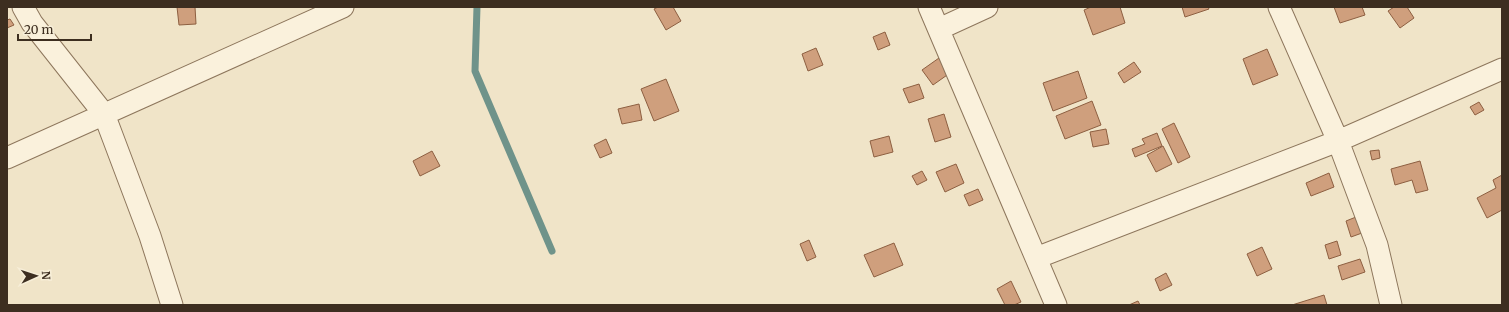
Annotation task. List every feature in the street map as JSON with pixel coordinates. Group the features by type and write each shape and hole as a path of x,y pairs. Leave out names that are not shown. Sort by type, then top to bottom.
{"street":[{"path":"23,7 32,23 104,114 150,236 172,305"},
{"path":"7,158 343,7"},
{"path":"929,7 940,29 1056,305"},
{"path":"940,29 987,7"},
{"path":"1279,7 1338,141 1377,245 1391,305"},
{"path":"1036,258 1338,141 1502,69"}],"building":[{"path":"177,7 195,7 196,24 179,25"},
{"path":"658,7 673,7 681,21 666,30 654,9"},
{"path":"1091,7 1120,7 1125,23 1093,35 1084,10"},
{"path":"1182,7 1208,7 1209,9 1185,17"},
{"path":"1334,7 1362,7 1365,15 1340,23"},
{"path":"1394,7 1407,7 1414,18 1400,28 1388,11"},
{"path":"10,19 14,25 7,28 7,20"},
{"path":"885,32 890,45 878,50 873,37"},
{"path":"816,48 823,65 808,71 802,54"},
{"path":"1267,49 1278,75 1253,85 1243,59"},
{"path":"939,58 950,73 933,85 922,70"},
{"path":"1134,62 1141,72 1124,83 1118,73"},
{"path":"1078,71 1087,98 1053,111 1043,83"},
{"path":"666,79 679,111 654,121 641,89"},
{"path":"919,84 924,98 909,103 903,89"},
{"path":"1092,101 1101,125 1065,139 1056,116"},
{"path":"1479,102 1484,110 1475,115 1470,107"},
{"path":"639,104 642,120 622,124 618,109"},
{"path":"944,114 951,137 935,142 928,119"},
{"path":"1174,123 1190,157 1178,163 1162,129"},
{"path":"1106,129 1109,144 1093,147 1090,132"},
{"path":"1157,133 1162,146 1135,157 1132,149 1145,144 1142,139"},
{"path":"889,136 893,152 874,157 870,141"},
{"path":"606,139 612,153 600,158 594,145"},
{"path":"1163,146 1172,164 1156,172 1147,155"},
{"path":"1379,150 1380,158 1372,160 1370,151"},
{"path":"432,151 440,166 420,176 413,161"},
{"path":"1420,161 1428,190 1416,193 1412,180 1395,185 1391,169"},
{"path":"956,164 964,183 945,192 936,172"},
{"path":"922,171 927,180 917,185 912,176"},
{"path":"1329,173 1334,187 1311,196 1306,183"},
{"path":"1502,175 1502,210 1487,218 1477,198 1496,188 1493,180"},
{"path":"978,189 983,200 969,206 964,195"},
{"path":"1356,217 1362,233 1351,237 1346,221"},
{"path":"809,240 816,257 807,261 800,244"},
{"path":"1337,241 1341,255 1329,259 1325,245"},
{"path":"894,243 903,265 874,277 864,255"},
{"path":"1262,247 1272,269 1257,276 1247,254"},
{"path":"1360,259 1365,272 1342,280 1338,266"},
{"path":"1166,273 1172,285 1160,291 1155,279"},
{"path":"1011,281 1021,302 1014,305 1005,305 997,289"},
{"path":"1324,295 1327,305 1292,305"},
{"path":"1138,301 1140,305 1129,305"}],"waterway":[{"path":"477,7 475,71 552,251"}]}
